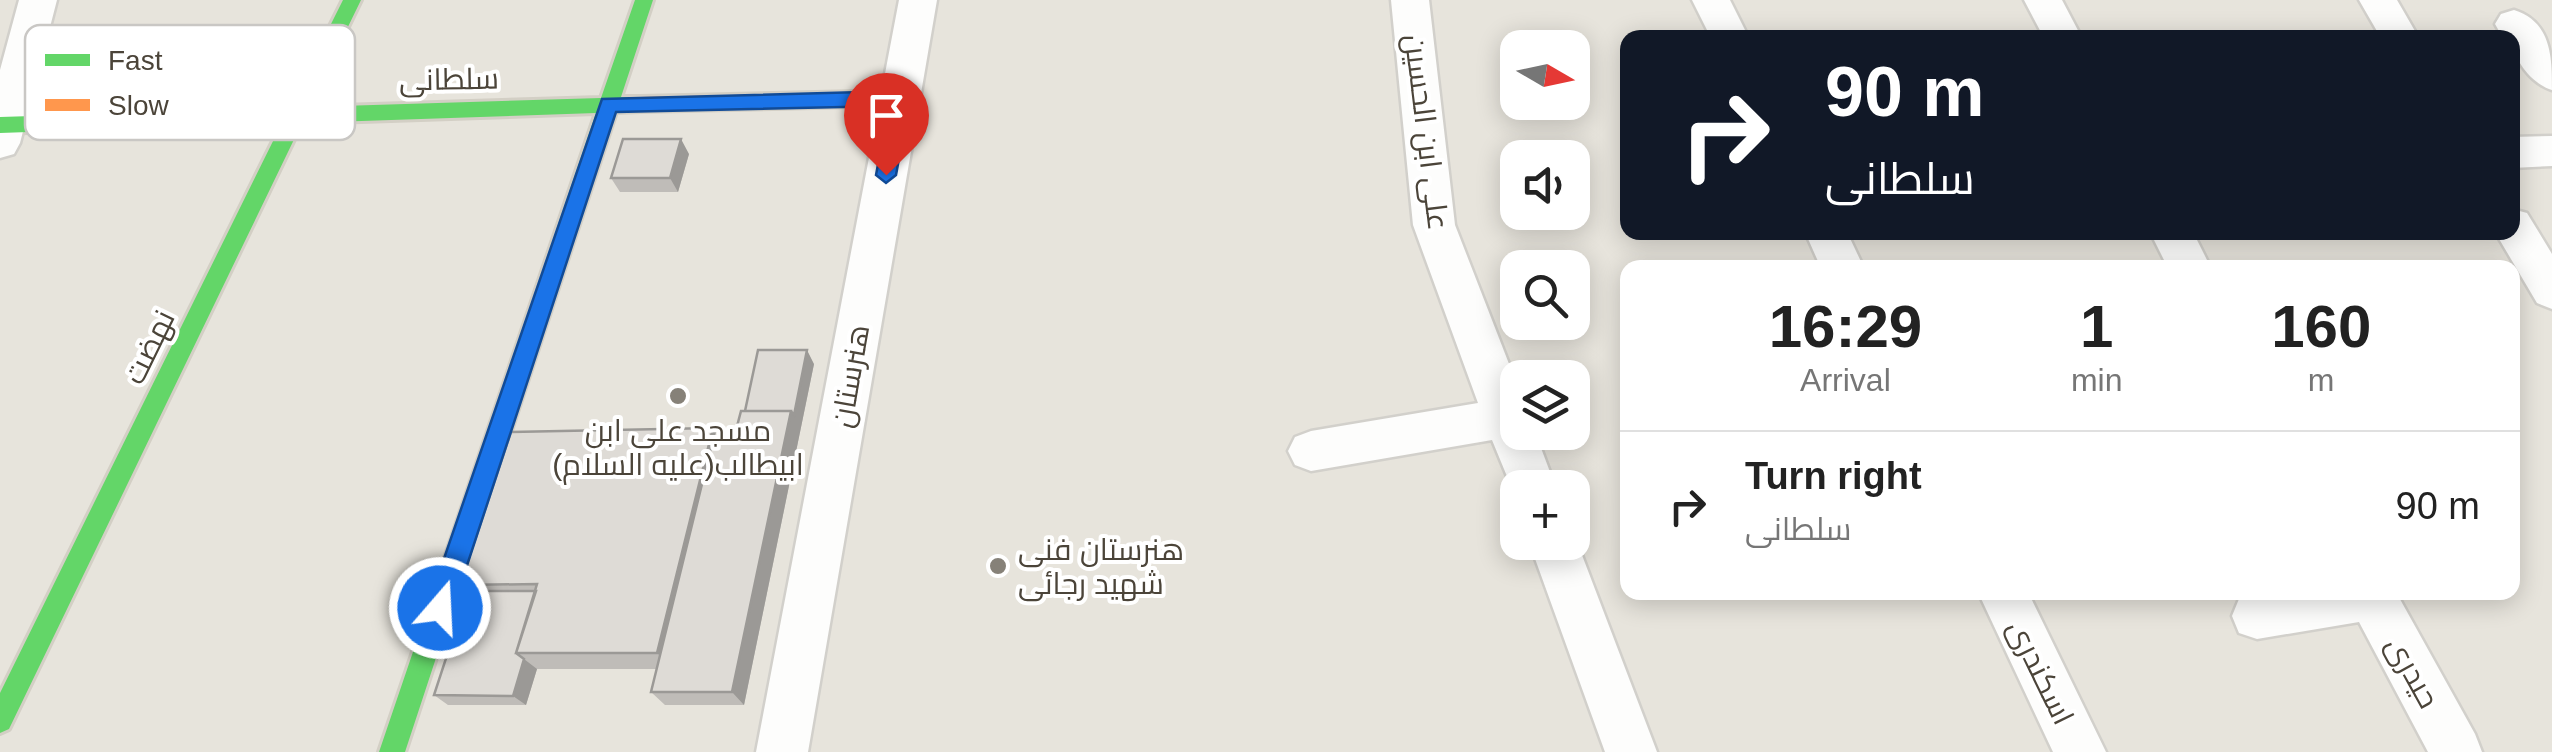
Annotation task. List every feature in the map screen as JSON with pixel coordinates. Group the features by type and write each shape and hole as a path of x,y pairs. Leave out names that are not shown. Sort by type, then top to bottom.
{"street":[{"path":"31,25 38,0"},
{"name":"نهضت","path":"340,25 352,0"},
{"path":"392,752 644,0"},
{"name":"هنرستان","path":"782,752 918,0"},
{"name":"علی ابن الحسین","path":"1410,0 1434,226 1500,400"},
{"path":"1712,0 1726,30"},
{"path":"2043,0 2060,30"},
{"path":"2378,0 2395,30"},
{"path":"2514,24 2518,30"},
{"path":"2520,32 2552,76"},
{"path":"2,131 25,47"},
{"name":"سلطانی","path":"355,112 900,98"},
{"name":"نهضت","path":"0,720 284,140"},
{"path":"2520,152 2552,151"},
{"path":"2520,238 2552,292"},
{"path":"1312,451 1500,419"},
{"path":"1560,560 1631,752"},
{"name":"اسکندری","path":"2006,600 2080,752"},
{"path":"2256,616 2343,600"},
{"name":"حیدری","path":"2373,600 2456,752"}],"shaded area":[{"path":"0,0 2552,0 2552,752 0,752"}],"building":[{"path":"623,139 681,139 670,178 611,178"},
{"path":"758,350 807,350 794,415 791,411 745,411"},
{"path":"741,411 791,411 732,692 651,692 715,431 736,430"},
{"path":"713,428 657,653 516,653 537,584 460,585 511,432"},
{"path":"468,591 536,591 516,653 524,659 513,696 434,695"}],"traffic: fast":[{"path":"340,25 352,0"},
{"path":"392,752 644,0"},
{"path":"355,113 640,104"},
{"path":"0,125 25,124"},
{"path":"0,720 284,140"}],"traffic: slow":[{"path":"640,104 900,98"}],"place":[{"name":"مسجد علی ابن ابیطالب(علیه السلام)","path":"678,396"},
{"name":"هنرستان فنی شهید رجائی","path":"998,566"}],"route":[{"path":"440,608 609,105 900,98 886,175"}]}
